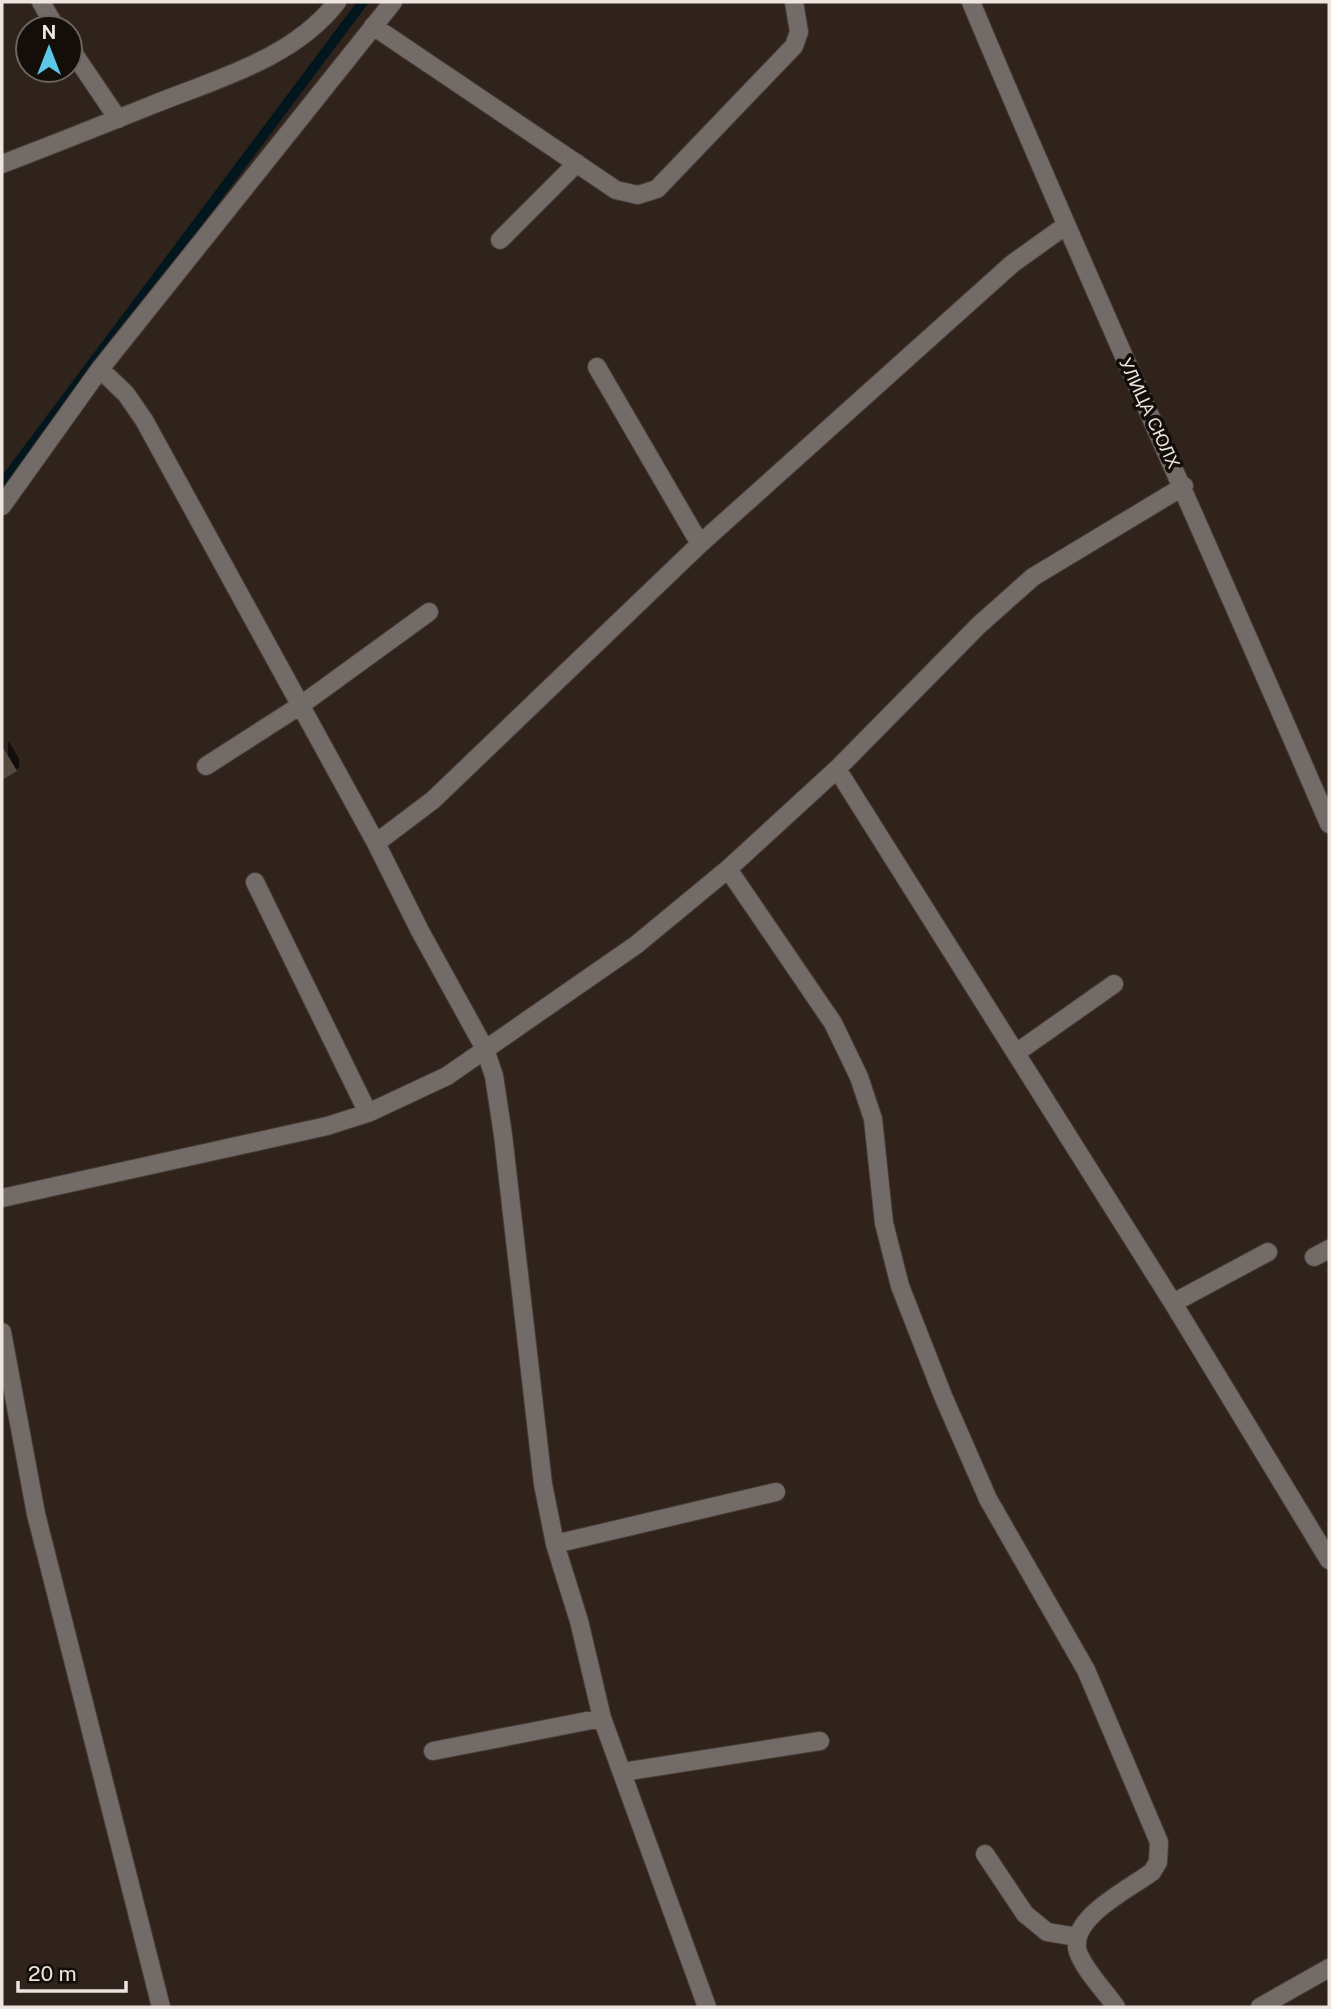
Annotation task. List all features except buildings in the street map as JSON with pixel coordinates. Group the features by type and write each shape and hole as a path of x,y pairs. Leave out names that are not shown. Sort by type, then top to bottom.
{"street":[{"path":"2,164 244,68 296,41 326,16 337,2"},
{"path":"2,506 100,369 393,2"},
{"path":"373,26 616,190 638,195 657,189 794,46 799,32 794,2"},
{"name":"УЛИЦА СЮЛХ","path":"971,2 1065,226 1184,486 1329,824"},
{"path":"84,68 118,118"},
{"path":"500,240 577,163"},
{"path":"376,843 433,800 700,544 1012,264 1065,226"},
{"path":"597,367 700,544"},
{"path":"100,369 126,394 144,420 376,843 420,931 485,1049 494,1076 503,1135 542,1484 555,1544 579,1621 602,1718 707,2007"},
{"path":"2,1198 327,1126 368,1113 447,1076 636,945 728,869 837,769 978,625 1033,577 1184,486"},
{"path":"206,766 301,705 429,612"},
{"path":"837,769 1173,1303 1329,1560"},
{"path":"728,869 833,1023 859,1077 873,1119 884,1223 900,1286 943,1396 988,1499 1086,1670 1158,1842 1158,1861 1152,1872 1084,1921 1077,1937 1079,1953 1116,2007"},
{"path":"255,882 368,1113"},
{"path":"1016,1054 1114,984"},
{"path":"1173,1303 1268,1252"},
{"path":"2,1332 36,1514 161,2007"},
{"path":"555,1544 776,1492"},
{"path":"433,1751 602,1718"},
{"path":"622,1772 820,1741"},
{"path":"985,1854 1025,1914 1047,1932 1077,1937"},
{"path":"1260,2007 1329,1968"}],"waterway":[{"path":"2,484 363,2"}]}
